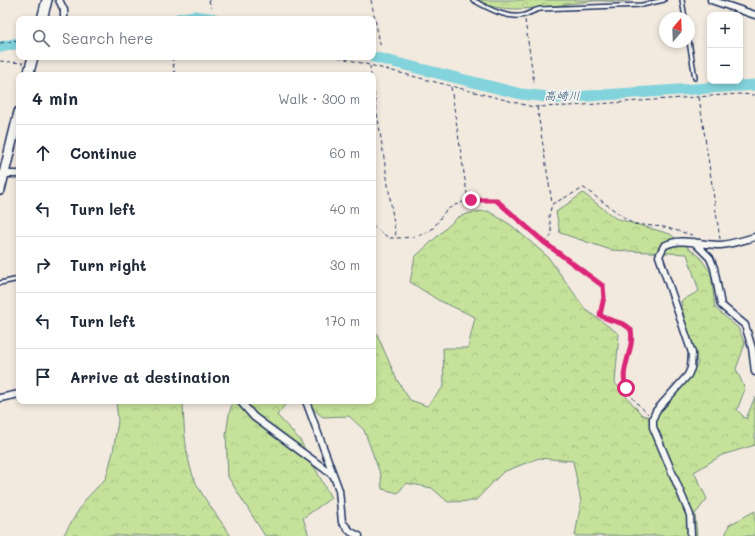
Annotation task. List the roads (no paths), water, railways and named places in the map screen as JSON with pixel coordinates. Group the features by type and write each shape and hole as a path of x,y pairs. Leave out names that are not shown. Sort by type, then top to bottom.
{"main road":[{"path":"43,16 47,0"},
{"path":"29,72 32,60"},
{"path":"0,190 16,124"}],"street":[{"path":"59,0 64,10 64,16"},
{"path":"711,0 755,15"},
{"path":"3,174 16,174"},
{"path":"691,536 690,516 654,433 653,418 661,405 688,374 691,368 692,353 659,256 661,250 669,244 695,240 721,245 755,238"},
{"path":"695,240 710,258 714,268 721,305 745,325 752,348 755,372"},
{"path":"0,398 16,395"},
{"path":"243,404 254,417 333,475"},
{"path":"307,404 339,490 342,522 351,532 359,536"}],"lane":[{"path":"473,0 493,11 504,14 524,15 540,9 642,5 664,0"},
{"path":"682,0 684,12"},
{"path":"690,48 695,78"},
{"path":"0,282 16,279"}],"waterway":[{"name":"高崎川","path":"0,47 16,44"},
{"name":"高崎川","path":"376,58 521,94 557,98 755,85"}]}
